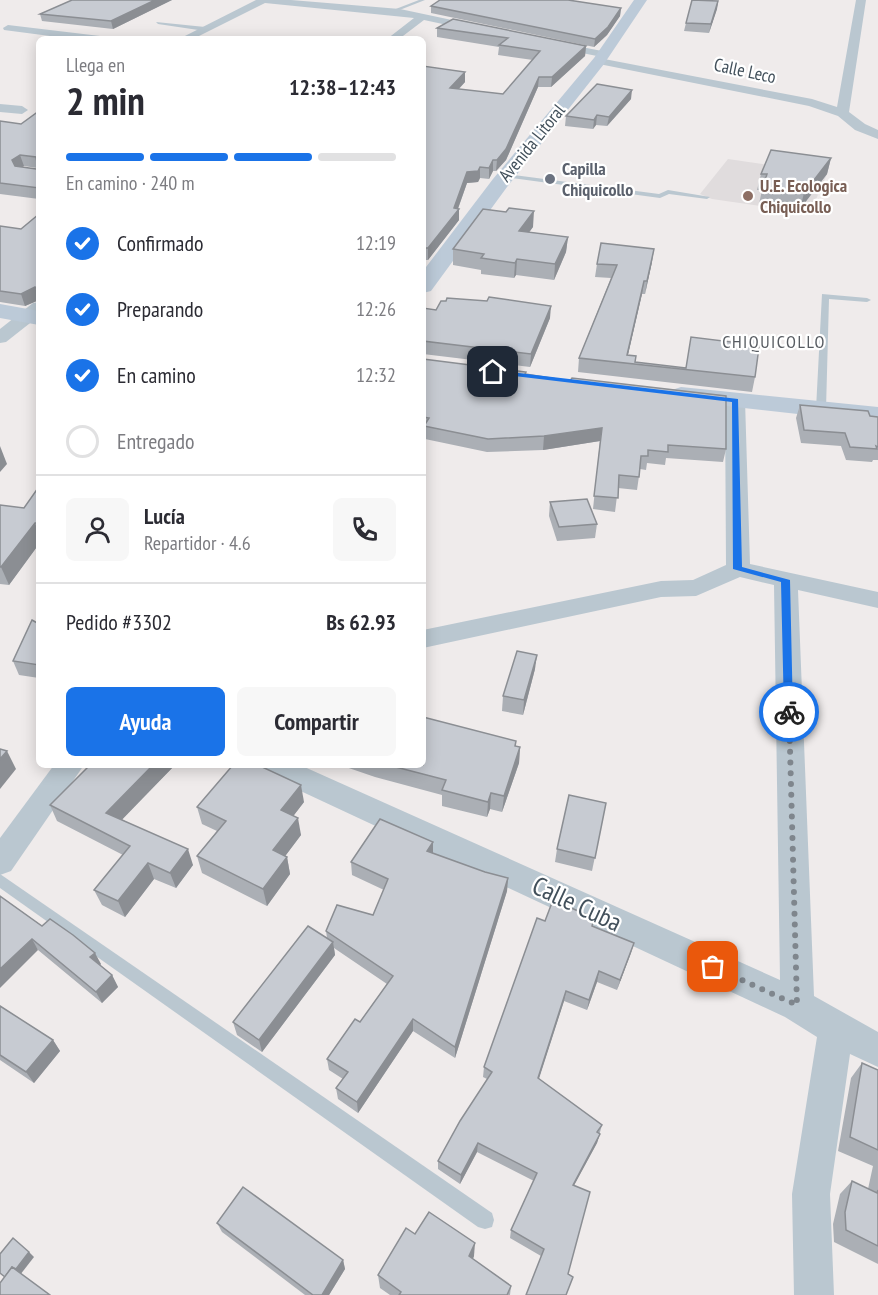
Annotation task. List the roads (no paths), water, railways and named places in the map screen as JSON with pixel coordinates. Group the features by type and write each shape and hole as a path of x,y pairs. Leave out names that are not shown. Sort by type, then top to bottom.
{"street":[{"path":"190,36 264,0 390,12 489,31"},
{"name":"Avenida Litoral","path":"426,282 506,176 600,58 640,0"},
{"path":"842,113 861,0"},
{"path":"396,36 422,17"},
{"path":"10,26 79,36"},
{"name":"Calle Leco","path":"534,40 600,58 812,103 842,113 878,135"},
{"path":"0,108 22,110"},
{"path":"0,311 35,314"},
{"path":"0,338 35,314"},
{"path":"656,392 878,415"},
{"path":"735,400 738,569"},
{"path":"426,638 660,589 696,588 738,569 878,600"},
{"path":"786,580 797,1005"},
{"path":"0,862 68,768"},
{"name":"Calle Cuba","path":"279,768 797,1005 836,1029 878,1050"},
{"path":"814,1295 811,1194 836,1029"}],"lane":[{"path":"390,12 423,0"},
{"path":"158,23 205,29"},
{"path":"506,176 660,196 668,192 707,196"},
{"path":"821,409 825,296 867,300"},
{"path":"0,880 485,1220"}],"place":[{"name":"Capilla Chiquicollo","path":"550,179"},
{"name":"U.E. Ecologica Chiquicollo","path":"748,196"}],"district":[{"name":"CHIQUICOLLO","path":"774,342"}]}
